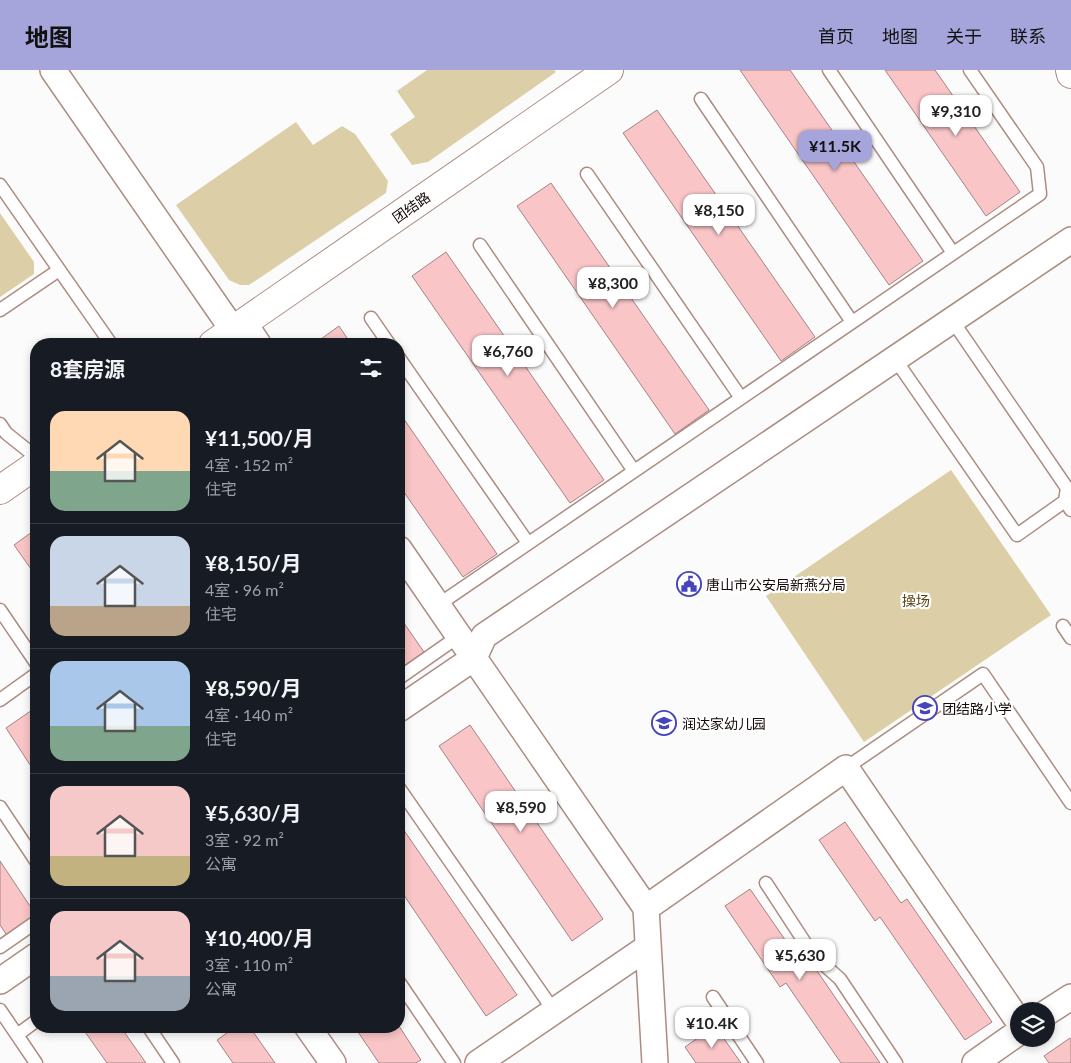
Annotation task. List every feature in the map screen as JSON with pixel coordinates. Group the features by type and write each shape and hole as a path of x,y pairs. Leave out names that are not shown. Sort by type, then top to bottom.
{"street":[{"path":"53,70 237,335"},
{"name":"团结路","path":"237,335 609,70"},
{"path":"1070,70 1071,74"},
{"path":"405,705 474,658 484,636 1071,240"},
{"path":"0,490 30,469"},
{"path":"405,558 646,908 655,1063"},
{"path":"646,908 846,768 1010,1009"},
{"path":"478,1063 648,947"},
{"path":"0,981 30,960"},
{"path":"1055,1008 1071,997"},
{"path":"312,1033 333,1063"},
{"path":"977,1062 1010,1038"}],"lane":[{"path":"829,70 953,253"},
{"path":"438,606 1040,194 1037,168 970,70"},
{"path":"701,99 852,322"},
{"path":"587,174 741,398"},
{"path":"0,185 107,338"},
{"path":"480,245 634,471"},
{"path":"0,310 59,270"},
{"path":"371,318 385,338"},
{"path":"895,359 1017,535 1068,506 1067,488 952,320"},
{"path":"405,367 528,543"},
{"path":"0,424 6,433 30,451"},
{"path":"0,610 30,654"},
{"path":"1063,626 1071,638"},
{"path":"405,674 459,636"},
{"path":"846,768 982,674 1071,803"},
{"path":"0,700 30,678"},
{"path":"405,797 554,1011"},
{"path":"0,807 30,852"},
{"path":"766,883 813,955 840,979 896,1063"},
{"path":"0,947 30,926"},
{"path":"405,991 454,1063"},
{"path":"713,997 757,1063"},
{"path":"0,1010 36,1063"},
{"path":"17,1035 30,1025"},
{"path":"153,1033 173,1063"}],"green space":[{"path":"427,70 554,70 556,72 428,162 412,165 390,134 415,117 397,91"},
{"path":"296,122 313,145 342,126 355,134 388,181 386,193 249,285 240,285 229,280 176,205"},
{"path":"0,213 34,262 34,274 0,297"},
{"name":"操场","path":"951,470 1051,615 864,742 766,596"}],"building":[{"path":"740,70 790,70 923,261 889,285"},
{"path":"885,70 935,70 1020,192 986,216"},
{"path":"657,110 815,337 781,361 623,133"},
{"path":"551,183 709,410 675,434 517,206"},
{"path":"446,252 604,480 570,503 412,276"},
{"path":"339,326 347,338 322,338"},
{"path":"405,421 497,554 463,577 405,494"},
{"path":"30,533 30,568 14,545"},
{"path":"405,625 424,652 405,665"},
{"path":"30,711 30,765 6,728"},
{"path":"470,725 603,919 572,941 439,746"},
{"path":"845,822 901,903 907,899 992,1022 965,1040 880,917 875,921 819,840"},
{"path":"405,832 517,995 486,1016 405,897"},
{"path":"0,861 30,906 30,922 8,937 0,925"},
{"path":"750,889 806,970 813,965 880,1063 841,1063 786,983 780,987 725,906"},
{"path":"715,1026 741,1063 696,1063 685,1047"},
{"path":"86,1033 125,1033 146,1063 107,1063"},
{"path":"227,1033 254,1033 275,1063 233,1063 217,1040"},
{"path":"359,1033 404,1033 421,1060 416,1063 379,1063"},
{"path":"1070,1038 1071,1063 1049,1063 1044,1056"}],"place":[{"name":"唐山市公安局新燕分局","path":"689,584"},
{"name":"团结路小学","path":"925,708"},
{"name":"润达家幼儿园","path":"664,723"}]}
